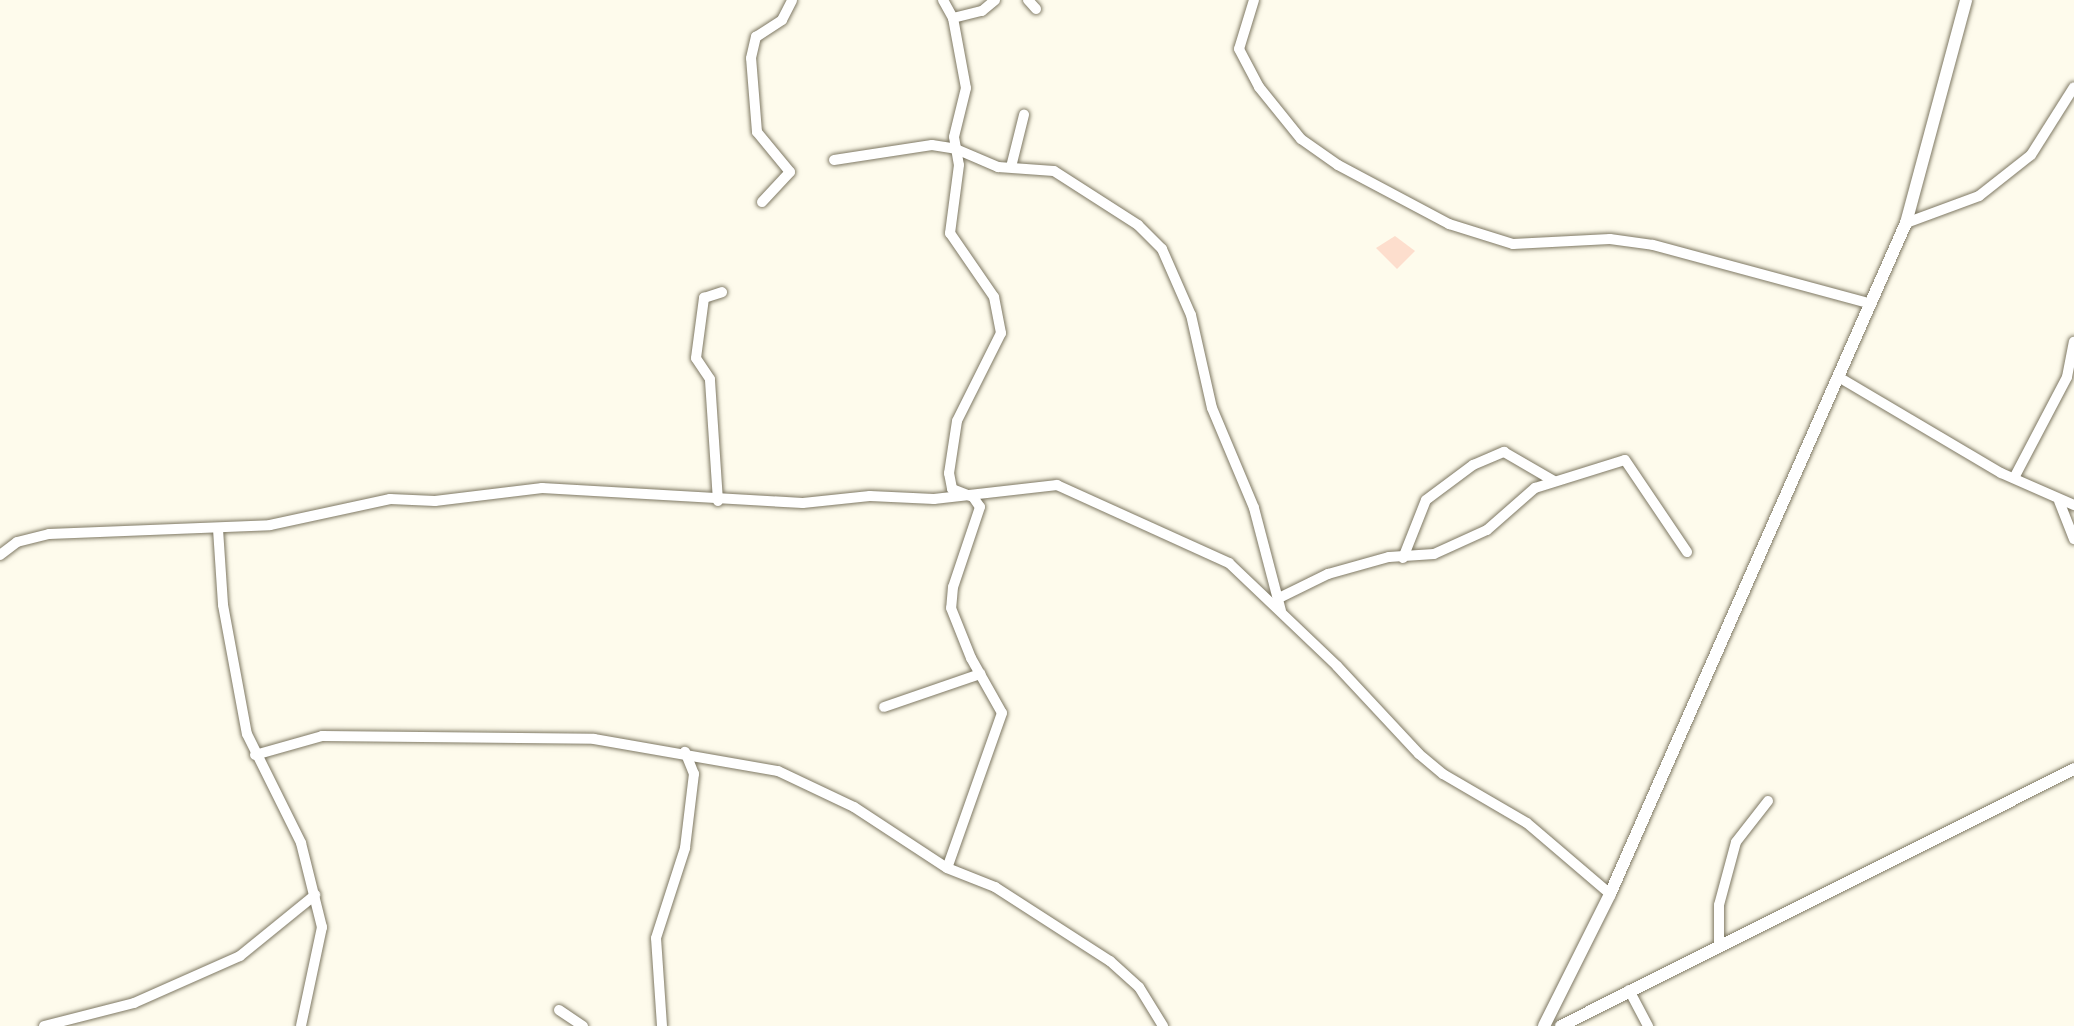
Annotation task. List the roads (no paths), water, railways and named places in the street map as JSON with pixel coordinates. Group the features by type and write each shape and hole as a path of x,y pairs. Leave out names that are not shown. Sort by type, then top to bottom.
{"main road":[{"path":"1544,1026 1610,894 1683,721 1842,379 1906,223 1966,0"},
{"path":"1561,1026 2074,769"}],"street":[{"path":"762,202 790,172 757,132 751,58 756,37 782,20 792,0"},
{"path":"943,0 953,18 966,88 956,125 950,233 994,297 1001,333 957,421 949,484 969,494 980,507 951,600 980,674 1000,704 1001,720 947,868"},
{"path":"953,18 982,11 995,0"},
{"path":"1028,0 1036,9"},
{"path":"1254,0 1239,49 1259,87 1301,139 1338,165 1449,224 1513,244 1610,239 1653,245 1871,304"},
{"path":"1906,223 1979,196 2029,157 2074,87"},
{"path":"1011,167 1024,115"},
{"path":"834,160 932,145 956,149 1011,167 1054,171 1091,190 1138,225 1162,249 1191,315 1212,408 1254,508 1282,612"},
{"path":"718,501 710,379 696,358 704,298 722,292"},
{"path":"2014,478 2067,377 2074,342"},
{"path":"1842,379 2014,478 2059,501 2074,505"},
{"path":"1403,558 1426,500 1473,465 1504,452 1554,481"},
{"path":"1279,598 1328,574 1434,554 1487,530 1506,509 1554,481 1625,460 1687,552"},
{"path":"2,550 17,542 49,534 218,529 305,521 390,499 435,501 542,488 718,501 969,494 1043,483 1078,492 1229,563 1282,612 1419,754 1455,782 1527,823 1610,894"},
{"path":"2059,501 2074,539"},
{"path":"218,529 219,574 237,695 255,755 301,843 322,927 301,1026"},
{"path":"884,707 980,674"},
{"path":"255,755 322,736 429,735 594,739 758,765 812,785 947,868 995,887 1110,961 1139,987 1163,1026"},
{"path":"662,1026 656,938 680,873 687,836 694,774 685,752"},
{"path":"1719,945 1719,905 1736,842 1768,801"},
{"path":"44,1026 134,1003 240,956 315,895"},
{"path":"1629,990 1648,1026"},
{"path":"559,1010 583,1026"}]}
